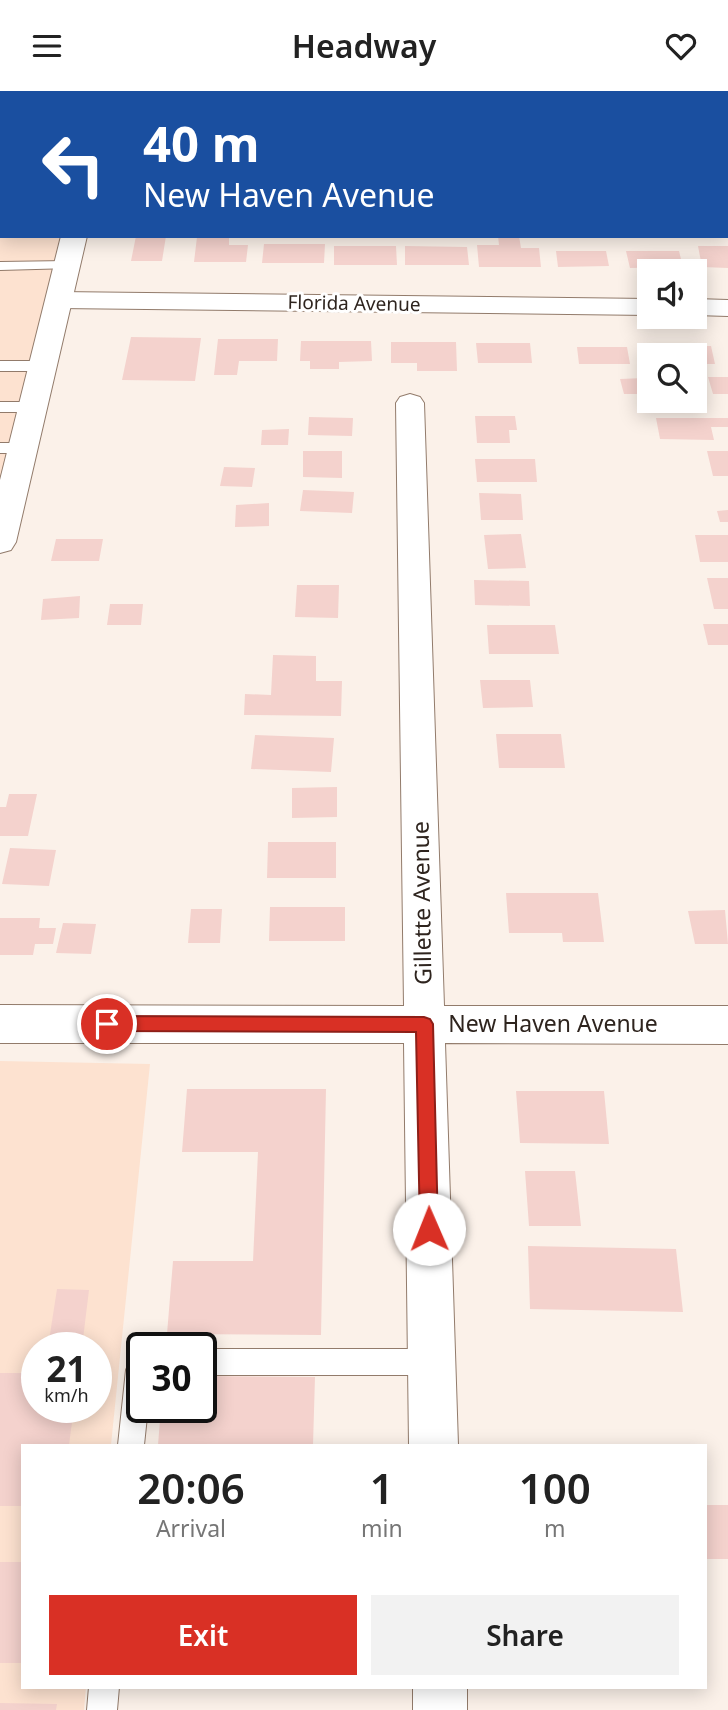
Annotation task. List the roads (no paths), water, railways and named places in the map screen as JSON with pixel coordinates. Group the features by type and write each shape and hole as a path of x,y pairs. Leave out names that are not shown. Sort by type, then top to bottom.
{"street":[{"path":"0,542 12,448 33,407 74,238"},
{"name":"Florida Avenue","path":"59,300 637,307"},
{"path":"707,307 728,307"},
{"name":"Gillette Avenue","path":"410,403 434,1444"},
{"name":"New Haven Avenue","path":"0,1024 728,1025"},
{"path":"440,1689 440,1710"}],"lane":[{"path":"0,266 67,265"},
{"path":"0,366 43,366"},
{"path":"0,407 33,407"},
{"path":"217,1361 432,1362"},
{"path":"131,1444 133,1423"},
{"path":"102,1710 104,1689"}]}
